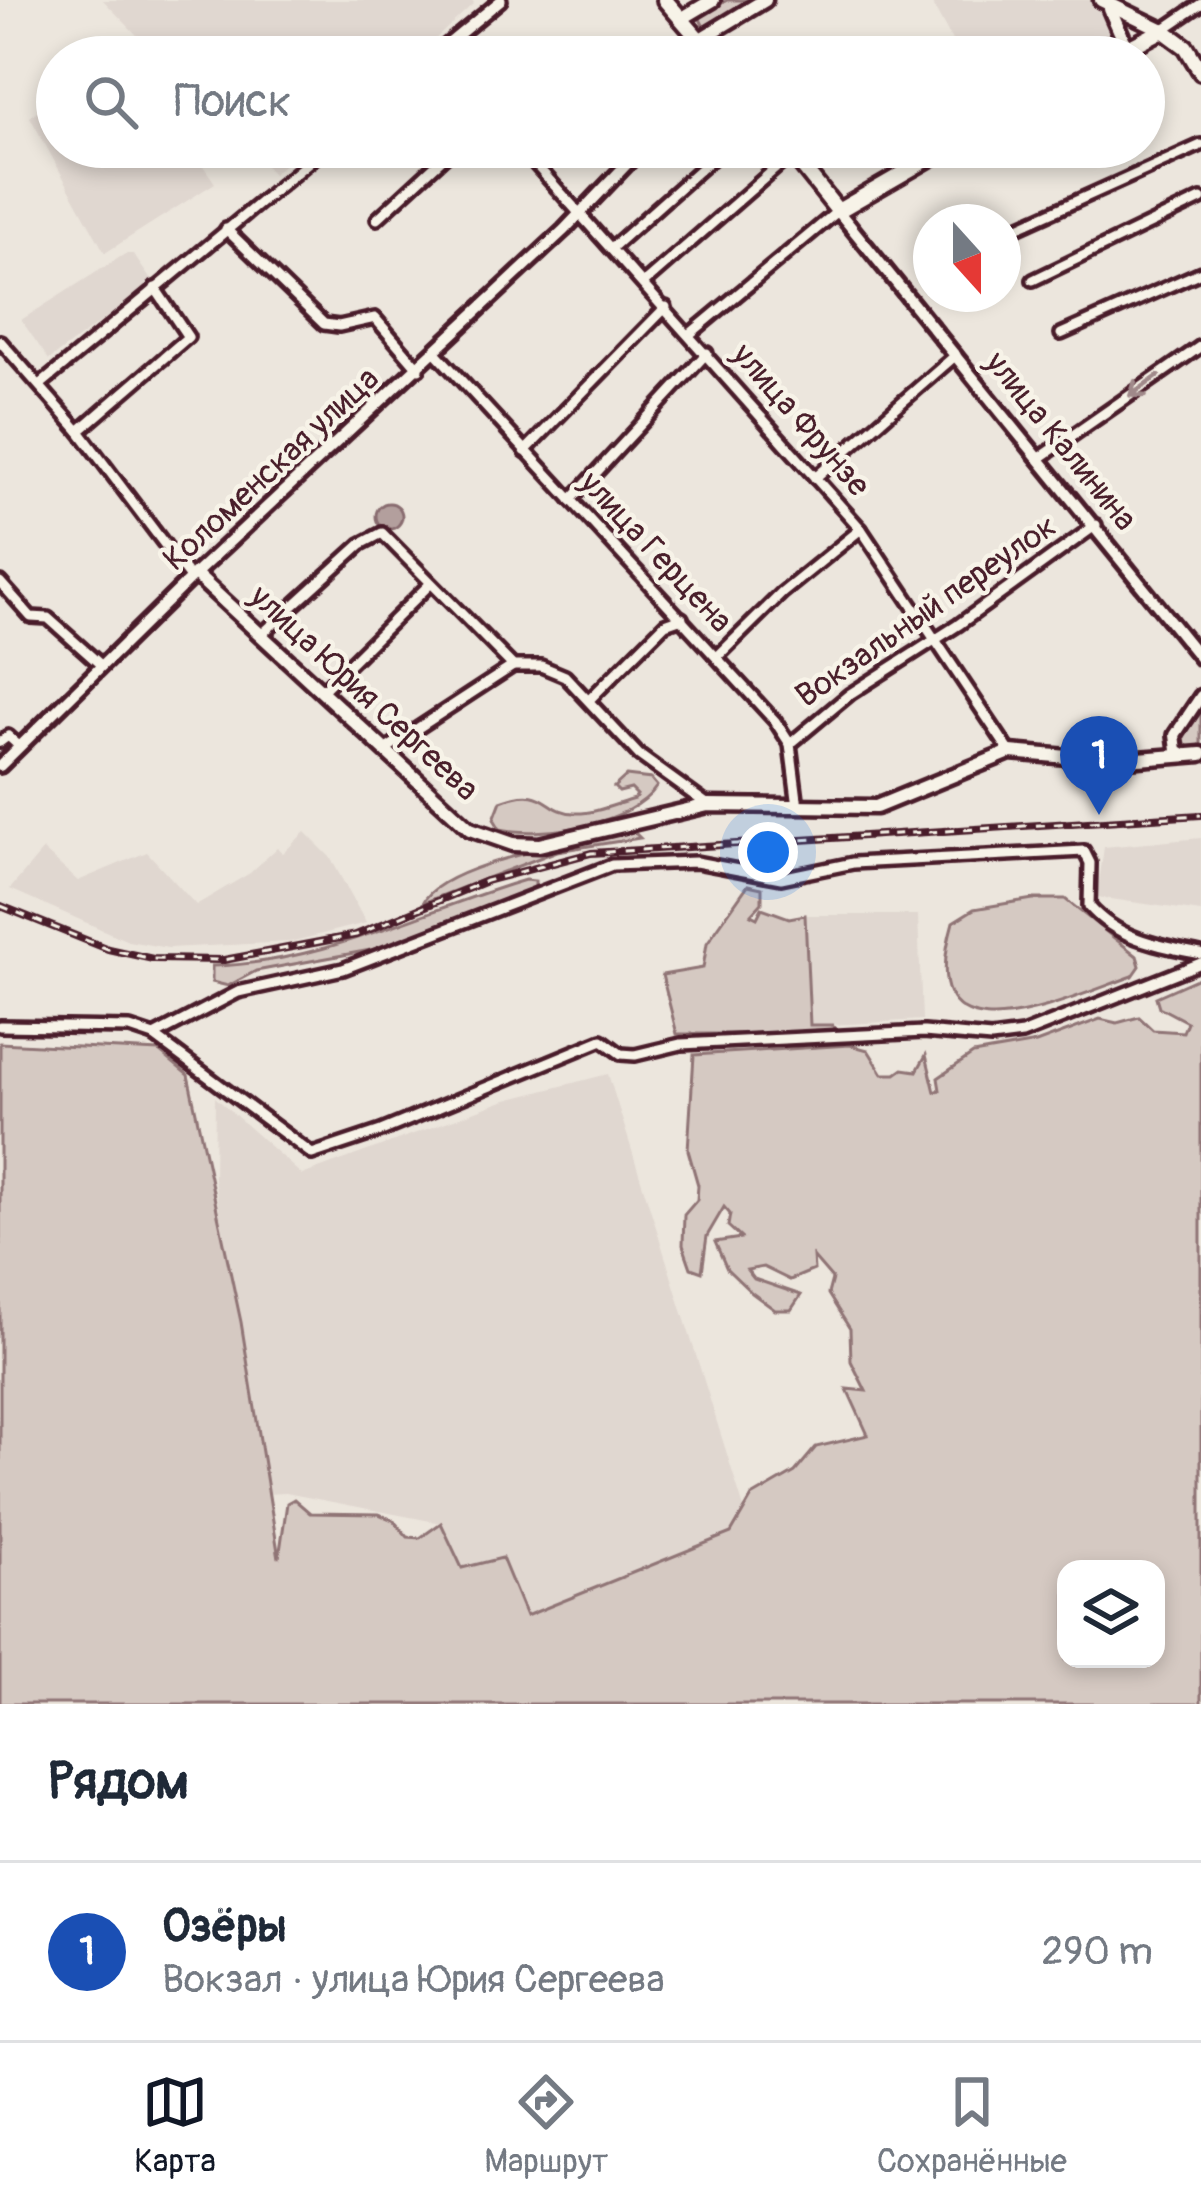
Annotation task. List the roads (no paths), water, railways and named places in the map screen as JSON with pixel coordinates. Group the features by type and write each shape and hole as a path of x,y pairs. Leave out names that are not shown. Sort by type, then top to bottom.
{"main road":[{"path":"665,0 688,15 705,36 765,0"},
{"path":"688,15 713,0"},
{"path":"1105,4 1186,47 1201,72"},
{"path":"1105,4 1121,36"},
{"path":"1151,36 1162,31"},
{"name":"улица Калинина","path":"804,168 838,211"},
{"path":"838,211 913,168"},
{"name":"улица Юрия Сергеева","path":"193,576 262,634 470,829 512,844 572,840 708,806 876,807 1010,752 1133,760 1193,755"}],"street":[{"path":"459,36 501,0"},
{"path":"1162,31 1201,4"},
{"path":"1165,161 1201,145"},
{"path":"40,385 301,168"},
{"path":"376,219 432,168"},
{"name":"улица Фрунзе","path":"539,168 614,246 861,529 1010,752"},
{"name":"Коломенская улица","path":"0,766 193,576 436,353 622,168"},
{"path":"614,246 701,168"},
{"path":"645,282 771,168"},
{"path":"1021,226 1150,168"},
{"path":"1033,280 1201,199"},
{"path":"690,334 838,211"},
{"name":"улица Калинина","path":"838,211 1201,659"},
{"path":"226,230 324,324 375,319 419,369"},
{"path":"1061,334 1201,272"},
{"path":"79,431 188,338 188,330 155,288"},
{"path":"525,451 666,307"},
{"name":"улица Юрия Сергеева","path":"0,340 193,576"},
{"path":"1040,458 1201,346"},
{"name":"улица Герцена","path":"436,353 682,618 790,744"},
{"path":"571,500 706,353"},
{"path":"815,478 956,355"},
{"name":"Вокзальный переулок","path":"790,744 850,694 1096,525"},
{"path":"717,657 782,593 861,529"},
{"path":"262,634 362,544 382,533 513,666"},
{"path":"0,582 31,616 48,618 103,666"},
{"path":"322,690 430,584"},
{"path":"590,699 665,624 682,618"},
{"path":"386,749 513,666 553,669 590,699 639,755 708,806"},
{"path":"1133,760 1162,748 1201,696"},
{"path":"1175,735 1175,746 1193,755"},
{"path":"0,742 8,736 19,746"},
{"path":"790,744 798,807"},
{"path":"154,1036 238,992 343,969 589,870 640,862 696,862 781,878 853,863 1084,851 1090,863 1089,906 1099,917 1146,942 1201,958"},
{"path":"0,1026 130,1028 154,1036 312,1154 381,1131 602,1040 621,1054 635,1054 681,1044 924,1032 991,1039 1080,1015 1201,958"}],"railway":[{"path":"1,906 108,949 153,959 224,960 356,935 486,881 591,853 1201,815"}],"place":[{"name":"Озёры","path":"1099,815"}]}
